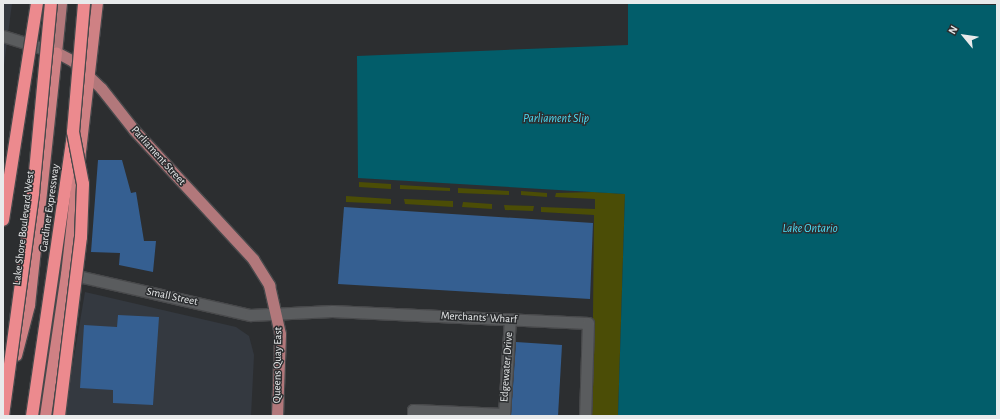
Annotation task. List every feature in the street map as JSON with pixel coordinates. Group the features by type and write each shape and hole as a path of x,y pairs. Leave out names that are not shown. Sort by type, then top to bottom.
{"highway":[{"path":"3,220 37,3"},
{"name":"Gardiner Expressway","path":"3,416 32,200 51,3"},
{"name":"Gardiner Expressway","path":"32,416 73,132 84,3"},
{"path":"45,416 66,274 91,77 97,3"},
{"name":"Lake Shore Boulevard West","path":"3,404 29,305 56,52"},
{"path":"59,416 82,237 83,184 73,132"},
{"path":"3,404 8,416"}],"main road":[{"path":"56,52 62,3"},
{"name":"Parliament Street","path":"56,52 91,77 253,259 269,285 278,314"},
{"name":"Queens Quay East","path":"277,416 278,314"}],"street":[{"name":"Parliament Street","path":"3,36 56,52"},
{"name":"Small Street","path":"66,274 250,315 278,314"},
{"name":"Merchants' Wharf","path":"278,314 332,311 588,323 585,416"},
{"name":"Edgewater Drive","path":"413,416 413,410 504,414 510,319"}],"shaded area":[{"path":"3,3 12,3 3,73"},
{"path":"359,182 391,184 391,189 359,187"},
{"path":"400,185 450,188 450,191 400,189"},
{"path":"458,188 509,191 509,195 458,193"},
{"path":"521,191 547,193 547,197 521,195"},
{"path":"595,192 625,194 618,416 592,416 594,215 541,212 541,207 595,209 595,199 555,197 556,193"},
{"path":"346,196 391,199 391,204 346,202"},
{"path":"404,199 453,201 453,207 405,204"},
{"path":"463,202 492,204 492,209 462,207"},
{"path":"504,205 534,206 533,211 505,210"},
{"path":"85,292 236,327 249,336 254,355 251,416 64,416"}],"water":[{"name":"Lake Ontario","path":"628,3 997,5 997,416 618,416 625,194 358,178 357,56 628,45"}],"building":[{"path":"98,160 122,160 131,193 136,192 144,241 156,241 153,272 119,265 120,253 91,252"},
{"path":"344,207 593,223 590,299 338,284"},
{"path":"118,315 159,317 153,405 113,403 113,390 80,388 84,325 117,327"},
{"path":"516,342 562,345 558,416 511,416"}],"water label":[{"name":"Parliament Slip","path":"556,119"}]}
